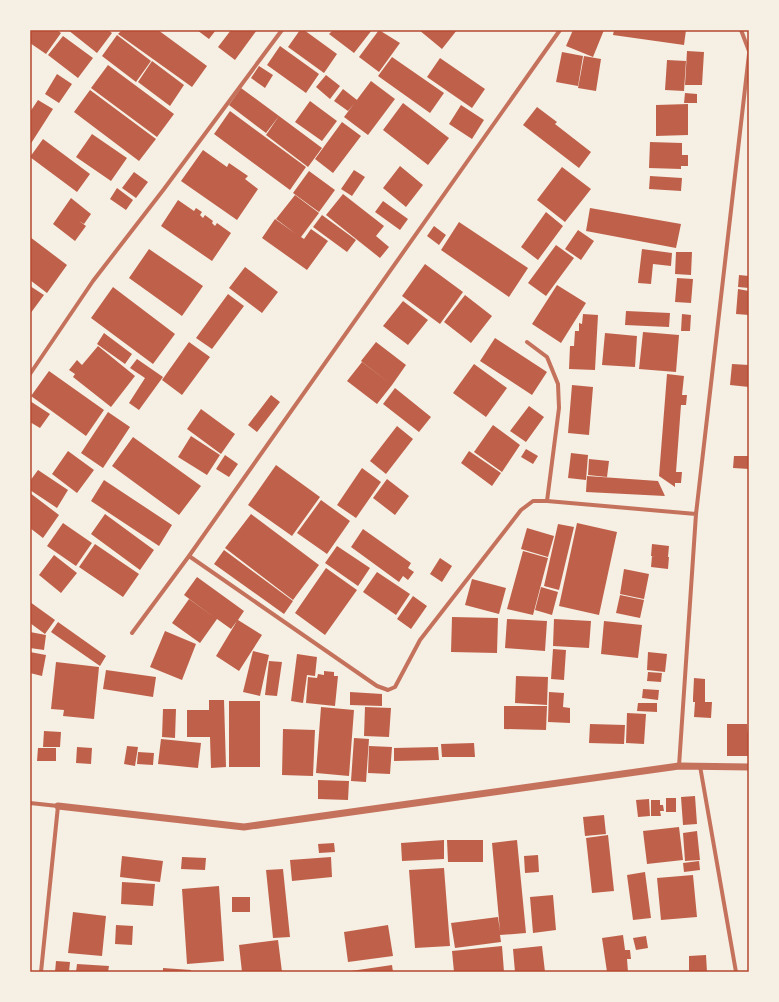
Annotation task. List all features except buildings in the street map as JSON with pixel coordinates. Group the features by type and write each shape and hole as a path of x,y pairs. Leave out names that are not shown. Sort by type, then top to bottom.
{"street":[{"path":"30,374 93,281 164,189 282,30"},
{"path":"132,632 189,556 560,30"},
{"path":"679,766 696,514 749,53 741,30"},
{"path":"527,342 547,357 558,384 559,408 547,501"},
{"path":"189,556 377,686 388,690 395,687 420,640 521,510 533,501 696,514"},
{"path":"30,803 244,827 679,766 749,767"},
{"path":"700,766 736,972"},
{"path":"41,972 58,806"}]}
